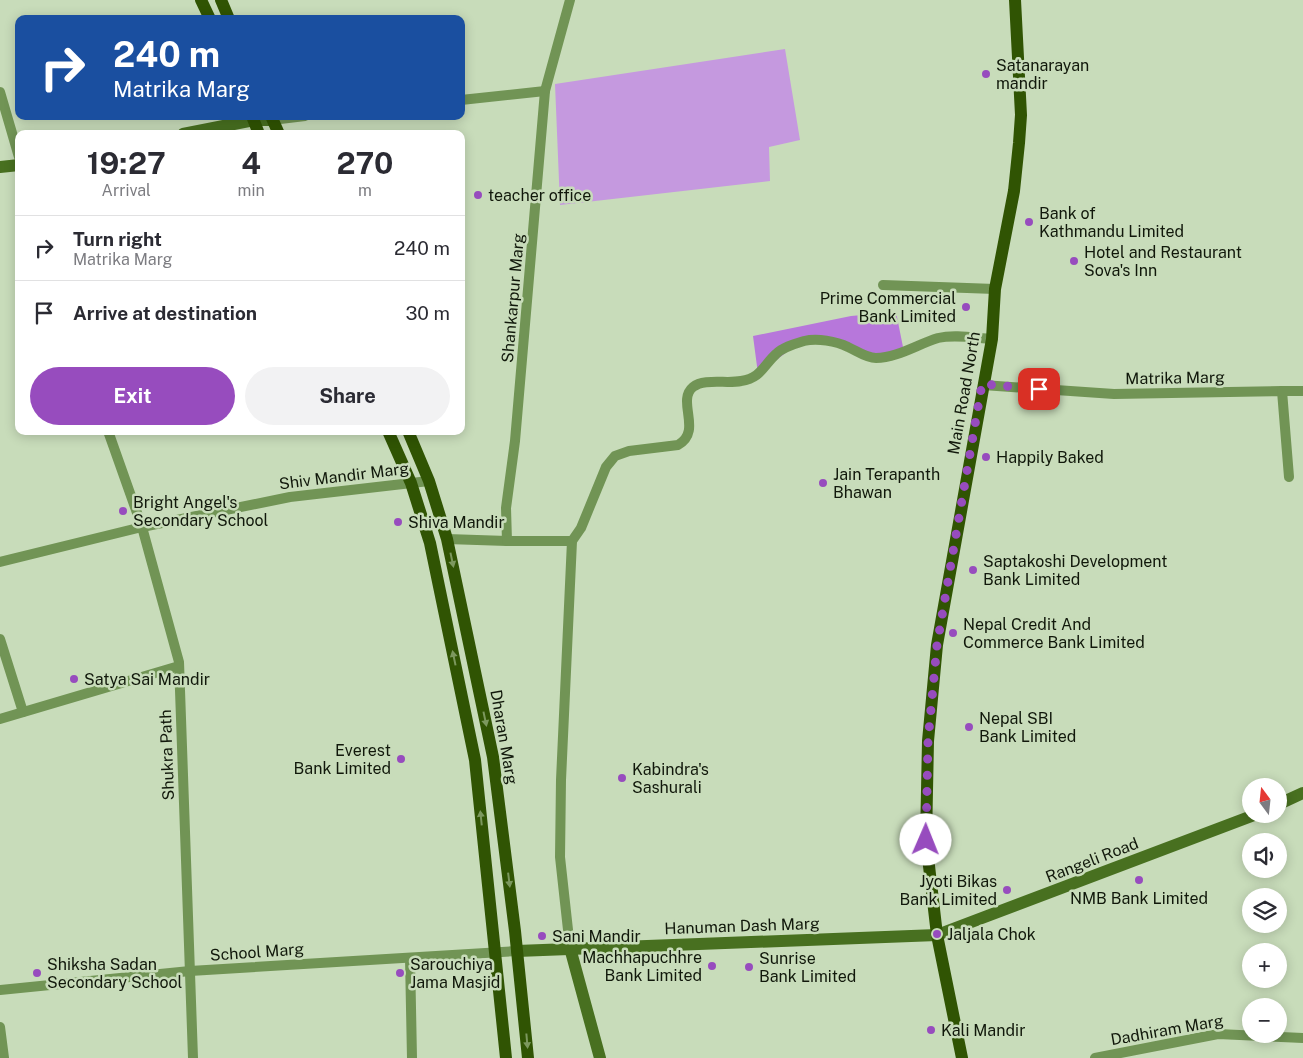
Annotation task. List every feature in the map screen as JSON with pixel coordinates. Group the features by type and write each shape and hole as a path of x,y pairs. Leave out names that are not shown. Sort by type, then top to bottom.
{"main road":[{"path":"201,0 208,15"},
{"path":"221,0 227,15"},
{"name":"Main Road North","path":"962,1058 937,935 926,840 928,741 937,645 982,384 992,339 996,289 1014,191 1021,115 1015,0"},
{"path":"200,130 244,120"},
{"path":"0,167 15,165"},
{"name":"Dharan Marg","path":"390,435 411,483 430,543 475,760 506,1058"},
{"name":"Dharan Marg","path":"410,435 429,481 448,539 493,757 528,1058"},
{"path":"1288,800 1303,793"},
{"name":"Rangeli Road","path":"937,935 1242,820"},
{"name":"Hanuman Dash Marg","path":"517,952 570,948 937,935"},
{"path":"570,948 600,1058"}],"street":[{"name":"Shankarpur Marg","path":"508,541 506,508 515,441 545,91 570,0"},
{"path":"465,100 545,91"},
{"path":"0,92 15,144"},
{"path":"883,285 996,289"},
{"path":"570,948 560,857 561,770 572,541 581,528 606,467 615,456 629,451 678,445 685,441 689,435 687,394 692,388 699,384 741,381 756,377 777,353 790,345 806,341 824,340 846,346 864,356 876,358 939,338 992,339"},
{"name":"Matrika Marg","path":"982,384 1114,394 1303,390"},
{"path":"1282,391 1289,477"},
{"name":"Shukra Path","path":"109,435 142,527 179,666 193,1058"},
{"name":"Shiv Mandir Marg","path":"0,562 142,527 290,497 429,481"},
{"path":"448,539 572,541"},
{"path":"0,639 22,712"},
{"path":"0,719 179,666"},
{"name":"School Marg","path":"0,990 190,971 517,952"},
{"path":"410,958 412,1058"},
{"path":"0,1027 4,1058"},
{"name":"Dadhiram Marg","path":"1096,1058 1218,1034 1303,1038"}],"shaded area":[{"path":"785,49 800,140 769,147 770,181 560,205 555,84"},
{"path":"896,312 904,352 886,357 820,341 796,345 758,374 753,336 851,316"}],"place":[{"name":"Satanarayan mandir","path":"986,74"},
{"name":"teacher office","path":"478,195"},
{"name":"Bank of Kathmandu Limited","path":"1029,222"},
{"name":"Hotel and Restaurant Sova's Inn","path":"1074,261"},
{"name":"Prime Commercial Bank Limited","path":"966,307"},
{"name":"Happily Baked","path":"986,457"},
{"name":"Jain Terapanth Bhawan","path":"823,483"},
{"name":"Bright Angel's Secondary School","path":"123,511"},
{"name":"Shiva Mandir","path":"398,522"},
{"name":"Saptakoshi Development Bank Limited","path":"973,570"},
{"name":"Nepal Credit And Commerce Bank Limited","path":"953,633"},
{"name":"Satya Sai Mandir","path":"74,679"},
{"name":"Nepal SBI Bank Limited","path":"969,727"},
{"name":"Everest Bank Limited","path":"401,759"},
{"name":"Kabindra's Sashurali","path":"622,778"},
{"name":"NMB Bank Limited","path":"1139,880"},
{"name":"Jyoti Bikas Bank Limited","path":"1007,890"},
{"name":"Jaljala Chok","path":"937,934"},
{"name":"Sani Mandir","path":"542,936"},
{"name":"Machhapuchhre Bank Limited","path":"712,966"},
{"name":"Sunrise Bank Limited","path":"749,967"},
{"name":"Shiksha Sadan Secondary School","path":"37,973"},
{"name":"Sarouchiya Jama Masjid","path":"400,973"},
{"name":"Kali Mandir","path":"931,1030"}],"route":[{"path":"926,840 928,741 937,645 982,384 1039,389"}]}
